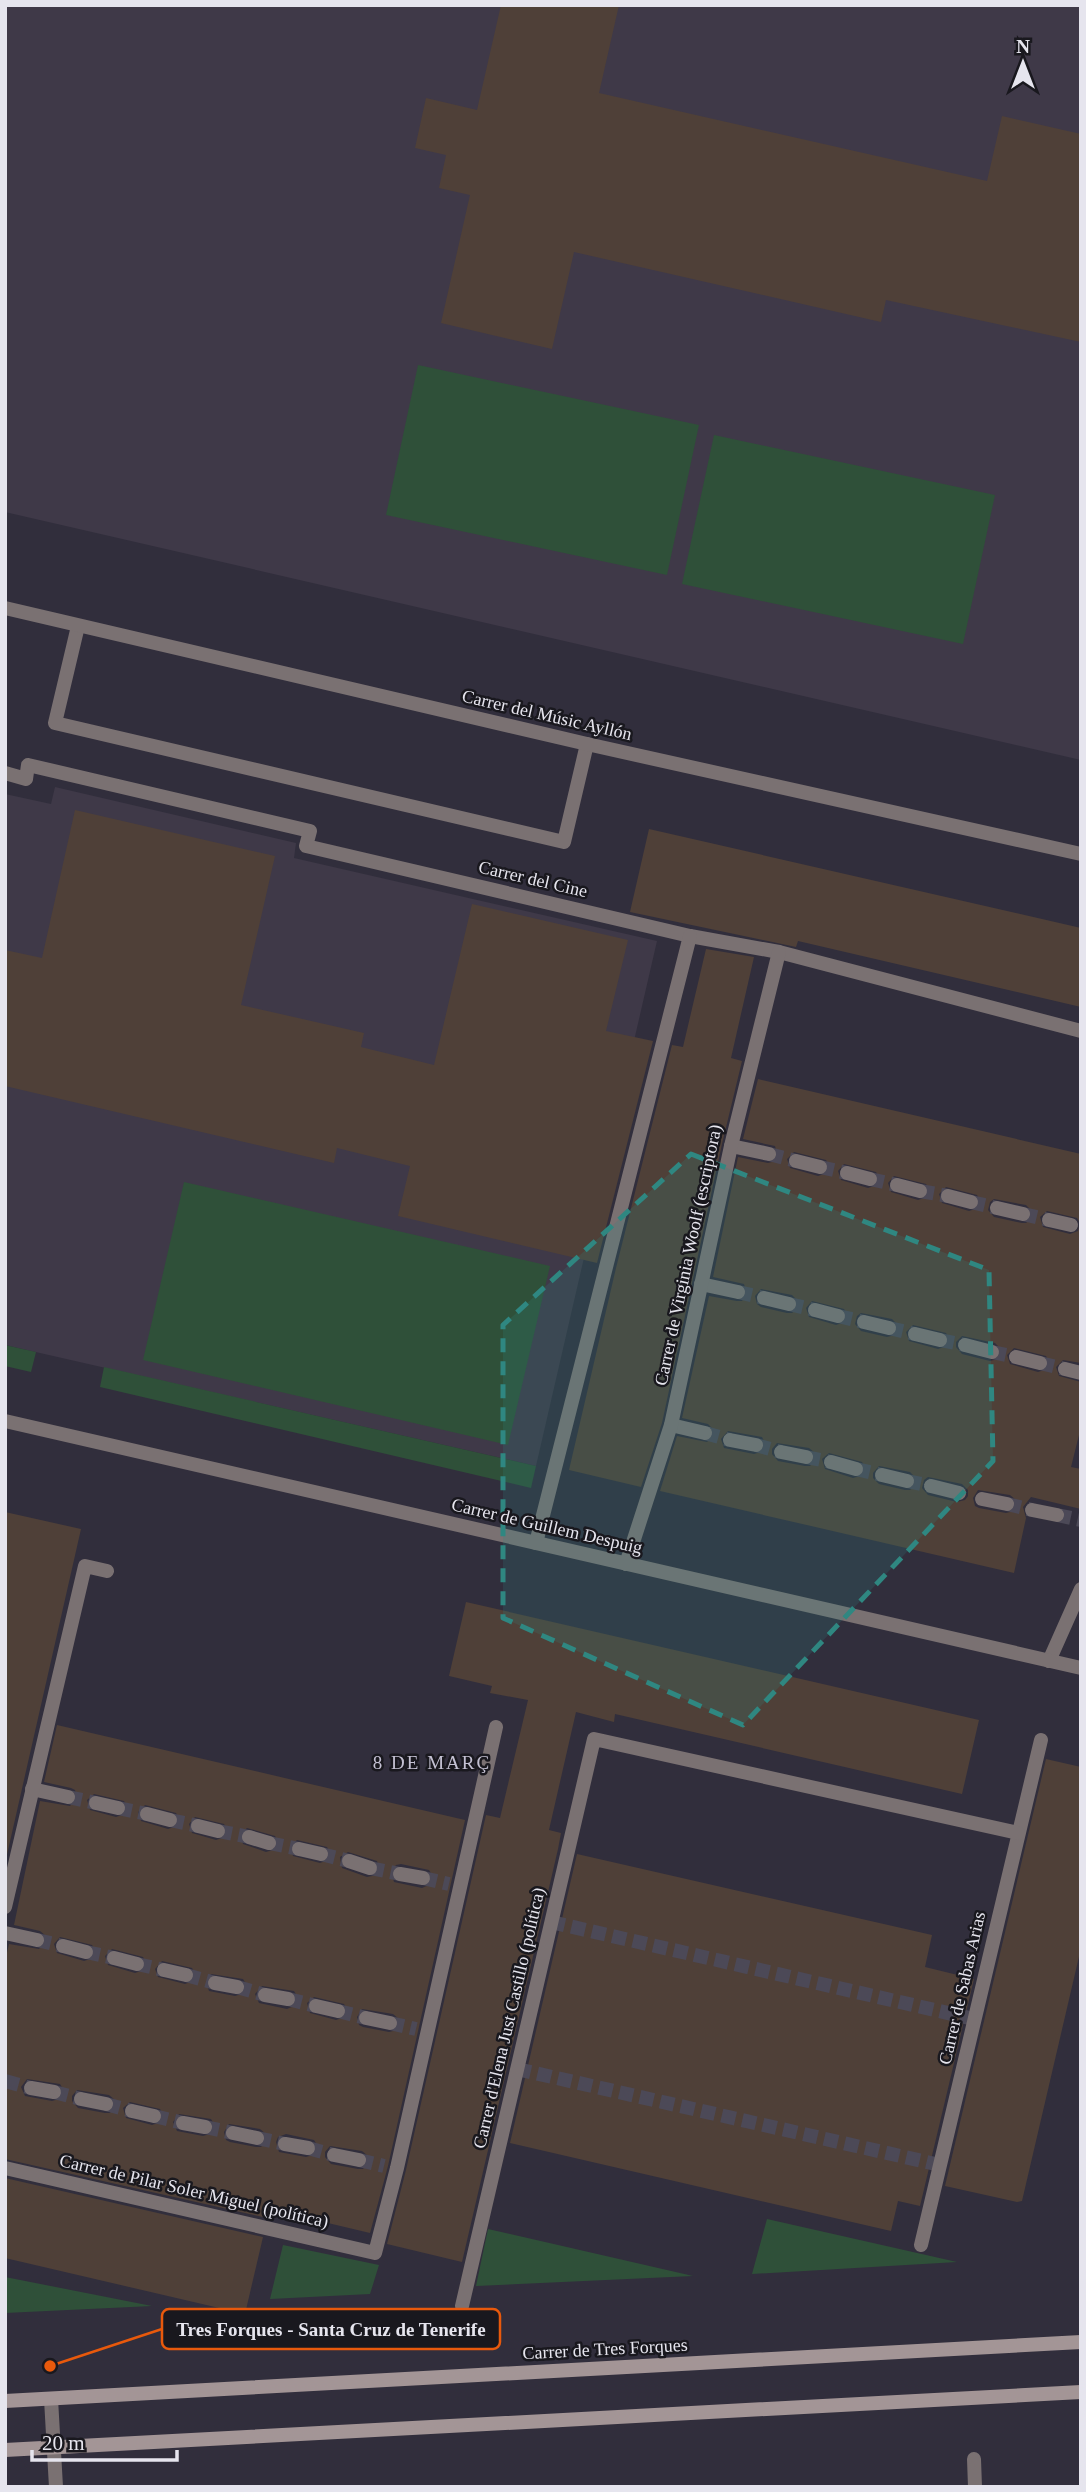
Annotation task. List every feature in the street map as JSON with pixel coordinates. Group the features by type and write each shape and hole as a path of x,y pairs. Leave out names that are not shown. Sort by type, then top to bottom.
{"main road":[{"name":"Carrer de Tres Forques","path":"5,2402 1081,2342"},
{"path":"5,2450 1081,2392"}],"street":[{"name":"Carrer del Músic Ayllón","path":"5,608 587,744 1081,854"},
{"path":"78,626 55,723 564,842 587,744"},
{"name":"Carrer del Cine","path":"5,773 26,779 28,765 310,831 306,846 690,936 779,953 1081,1031"},
{"path":"536,1543 690,936"},
{"name":"Carrer de Virginia Woolf (escriptora)","path":"626,1564 670,1425 731,1146 779,953"},
{"path":"731,1146 769,1154"},
{"path":"796,1161 820,1167"},
{"path":"847,1173 870,1179"},
{"path":"897,1185 920,1191"},
{"path":"948,1196 971,1202"},
{"path":"997,1208 1023,1214"},
{"path":"1049,1220 1071,1225"},
{"path":"701,1284 738,1292"},
{"path":"764,1298 789,1304"},
{"path":"815,1310 838,1316"},
{"path":"864,1322 889,1328"},
{"path":"915,1334 940,1340"},
{"path":"965,1345 992,1352"},
{"path":"1016,1357 1040,1363"},
{"path":"1065,1369 1081,1373"},
{"name":"Carrer de Guillem Despuig","path":"5,1421 1081,1668"},
{"path":"670,1425 705,1433"},
{"path":"730,1440 756,1446"},
{"path":"781,1452 806,1457"},
{"path":"831,1462 856,1469"},
{"path":"882,1475 907,1481"},
{"path":"932,1486 959,1493"},
{"path":"982,1499 1007,1504"},
{"path":"1032,1510 1057,1515"},
{"path":"5,1907 85,1566 107,1571"},
{"path":"1049,1661 1081,1589"},
{"name":"Carrer de Pilar Soler Miguel (política)","path":"5,2168 375,2253 390,2167 455,1886 496,1727"},
{"name":"Carrer d'Elena Just Castillo (política)","path":"462,2306 594,1739 1018,1833"},
{"name":"Carrer de Sabas Arias","path":"921,2245 1041,1740"},
{"path":"32,1789 68,1797"},
{"path":"96,1803 118,1808"},
{"path":"147,1814 170,1820"},
{"path":"198,1826 218,1831"},
{"path":"249,1838 269,1843"},
{"path":"299,1849 321,1854"},
{"path":"349,1861 370,1868"},
{"path":"400,1874 423,1878"},
{"path":"5,1933 37,1940"},
{"path":"63,1947 86,1952"},
{"path":"114,1958 137,1964"},
{"path":"164,1970 186,1975"},
{"path":"215,1983 237,1987"},
{"path":"265,1994 288,1999"},
{"path":"316,2006 338,2011"},
{"path":"366,2018 390,2023"},
{"path":"31,2088 54,2092"},
{"path":"81,2099 106,2104"},
{"path":"132,2111 154,2116"},
{"path":"183,2123 205,2127"},
{"path":"233,2133 257,2138"},
{"path":"285,2144 308,2148"},
{"path":"334,2155 359,2160"},
{"path":"51,2399 56,2487"},
{"path":"974,2459 975,2487"}],"highlighted area":[{"path":"691,1154 989,1270 993,1461 743,1725 503,1618 503,1325"}],"shaded area":[{"path":"5,5 1081,5 1081,760 5,512"},
{"path":"55,787 296,843 294,858 657,941 536,1466 5,1345 5,794 51,804"}],"green space":[{"path":"418,365 699,425 667,575 386,515"},
{"path":"714,435 995,495 963,644 682,584"},
{"path":"184,1182 550,1266 508,1445 143,1360"},
{"path":"5,1345 36,1352 31,1372 5,1366"},
{"path":"104,1367 536,1466 531,1488 100,1387"},
{"path":"767,2219 957,2262 752,2274"},
{"path":"488,2229 693,2276 476,2286"},
{"path":"283,2245 379,2265 370,2294 270,2299"},
{"path":"5,2277 152,2306 5,2313"}],"building":[{"path":"501,5 619,5 599,93 987,181 1002,116 1081,134 1081,342 886,300 881,322 574,252 552,349 441,323 470,195 439,188 446,155 415,148 426,98 477,110"},
{"path":"75,810 275,856 241,1005 364,1033 361,1047 434,1065 472,904 628,940 606,1031 653,1041 597,1263 398,1216 410,1166 337,1148 334,1163 5,1086 5,950 42,958"},
{"path":"649,829 1081,928 1081,1007 798,941 796,947 630,912"},
{"path":"706,949 754,957 731,1058 742,1061 662,1423 641,1487 569,1470 672,1045 683,1047"},
{"path":"758,1079 1081,1154 1081,1363 1063,1360 1056,1367 1059,1376 1081,1382 1081,1427 1071,1467 1081,1469 1081,1509 1031,1497 1023,1507 1026,1518 1014,1573 660,1491 677,1436 707,1442 714,1435 714,1430 708,1424 682,1418 709,1296 742,1301 747,1295 744,1284 713,1277 738,1157 768,1163 776,1161 778,1157 775,1146 743,1139","holes":["794,1152 826,1160 829,1165 827,1173 818,1176 790,1168 787,1159","844,1164 876,1172 879,1177 877,1185 868,1188 841,1180 838,1171","894,1176 926,1184 929,1189 927,1197 918,1200 891,1192 888,1183","946,1187 977,1195 980,1200 978,1208 969,1211 942,1203 939,1194","994,1199 1026,1205 1032,1211 1032,1217 1026,1223 994,1217 988,1210","1047,1211 1077,1218 1080,1223 1078,1231 1070,1234 1043,1227 1040,1217","761,1289 792,1295 798,1301 798,1307 792,1313 761,1307 755,1296","812,1301 844,1309 847,1314 845,1322 836,1325 809,1317 806,1308","861,1313 892,1319 898,1325 895,1335 887,1337 861,1331 855,1324","913,1325 946,1333 949,1338 947,1346 938,1349 909,1341 906,1332","962,1336 995,1343 1001,1349 998,1359 990,1361 962,1354 956,1347 956,1342","1014,1348 1046,1356 1049,1361 1047,1369 1038,1372 1010,1364 1007,1355","728,1431 762,1437 765,1443 764,1451 754,1454 724,1448 721,1439","777,1443 809,1448 815,1453 815,1460 810,1466 778,1461 772,1454","829,1453 862,1462 865,1467 863,1475 853,1478 825,1469 822,1459","879,1466 910,1472 916,1478 916,1484 910,1490 879,1484 873,1478 873,1473","928,1477 962,1484 968,1490 968,1496 957,1502 928,1495 922,1488 924,1480","978,1490 1010,1495 1016,1500 1016,1507 1014,1511 1006,1513 979,1508 975,1506 973,1498"]},
{"path":"5,1512 81,1529 6,1859 5,1859"},
{"path":"466,1602 979,1720 962,1794 615,1714 614,1722 576,1712 549,1830 561,1833 558,1849 462,2262 387,2244 486,1815 500,1818 528,1700 490,1693 492,1686 449,1676"},
{"path":"57,1725 465,1820 388,2166 370,2233 269,2209 267,2218 5,2159 5,1961 9,1944 39,1949 46,1941 46,1936 40,1931 14,1925 40,1801 70,1806 77,1798 75,1790 71,1788 44,1782","holes":["94,1794 124,1801 127,1806 125,1814 116,1817 90,1810 87,1800","145,1805 176,1813 179,1818 177,1826 168,1829 141,1821 138,1812","195,1817 224,1824 227,1829 225,1837 216,1840 192,1833 189,1824","247,1828 275,1836 278,1841 276,1849 266,1852 243,1844 240,1834","297,1840 327,1847 330,1852 328,1860 320,1863 293,1856 290,1846","348,1852 377,1861 377,1875 367,1877 342,1868 340,1857","401,1864 429,1870 432,1875 431,1884 422,1888 394,1882 391,1872 396,1865","60,1937 92,1945 95,1950 93,1958 84,1961 57,1953 54,1944","112,1949 143,1957 146,1962 144,1970 135,1973 108,1965 105,1956","162,1961 192,1968 195,1973 193,1981 185,1984 158,1977 155,1969","211,1974 243,1979 246,1984 245,1993 235,1996 209,1991 206,1982","262,1986 294,1991 297,1996 296,2005 287,2009 259,2003 255,1994","314,1997 344,2004 347,2009 345,2017 336,2020 310,2013 307,2003","362,2009 393,2014 399,2019 397,2030 389,2032 359,2025 357,2017","27,2079 60,2084 63,2089 62,2098 52,2101 25,2096 21,2087","77,2090 109,2095 115,2100 115,2107 110,2113 78,2108 72,2101 72,2096","130,2102 160,2109 163,2114 161,2122 152,2125 126,2118 123,2108","179,2114 211,2119 214,2124 213,2133 203,2136 177,2131 173,2122","229,2124 260,2129 266,2134 266,2141 261,2147 226,2140 224,2132","286,2134 314,2140 317,2145 316,2154 306,2157 279,2152 276,2142 278,2137","330,2146 362,2151 368,2156 368,2163 363,2169 331,2164 325,2157 325,2152"]},
{"path":"1046,1759 1081,1767 1081,1948 1022,2201 1017,2202 945,2186"},
{"path":"577,1854 932,1935 925,1967 974,1979 920,2206 898,2201 891,2231 510,2143"},
{"path":"5,2178 263,2237 245,2314 5,2258"}],"tunnel":[{"path":"769,1154 796,1161"},
{"path":"820,1167 847,1173"},
{"path":"870,1179 897,1185"},
{"path":"920,1191 948,1196"},
{"path":"971,1202 997,1208"},
{"path":"1023,1214 1049,1220"},
{"path":"738,1292 764,1298"},
{"path":"789,1304 815,1310"},
{"path":"838,1316 864,1322"},
{"path":"889,1328 915,1334"},
{"path":"940,1340 965,1345"},
{"path":"992,1352 1016,1357"},
{"path":"1040,1363 1065,1369"},
{"path":"705,1433 730,1440"},
{"path":"756,1445 781,1452"},
{"path":"806,1457 831,1462"},
{"path":"856,1469 882,1475"},
{"path":"907,1481 931,1486"},
{"path":"1007,1504 1032,1510"},
{"path":"1057,1515 1081,1520"},
{"path":"68,1797 96,1803"},
{"path":"118,1808 147,1814"},
{"path":"170,1820 198,1826"},
{"path":"218,1831 249,1837"},
{"path":"269,1843 299,1849"},
{"path":"321,1854 349,1861"},
{"path":"370,1868 400,1874"},
{"path":"423,1878 449,1884"},
{"path":"551,1922 974,2019"},
{"path":"37,1940 63,1946"},
{"path":"86,1952 114,1958"},
{"path":"137,1964 164,1970"},
{"path":"186,1975 215,1983"},
{"path":"237,1987 265,1995"},
{"path":"288,1999 316,2006"},
{"path":"338,2011 366,2018"},
{"path":"390,2023 416,2029"},
{"path":"517,2069 940,2165"},
{"path":"5,2081 31,2088"},
{"path":"54,2092 81,2099"},
{"path":"106,2104 132,2111"},
{"path":"154,2116 183,2123"},
{"path":"205,2127 233,2133"},
{"path":"257,2138 285,2144"},
{"path":"308,2148 334,2155"},
{"path":"359,2160 384,2166"}],"place":[{"name":"Tres Forques - Santa Cruz de Tenerife","path":"50,2366"}],"district":[{"name":"8 DE MARÇ","path":"432,1762"}]}
